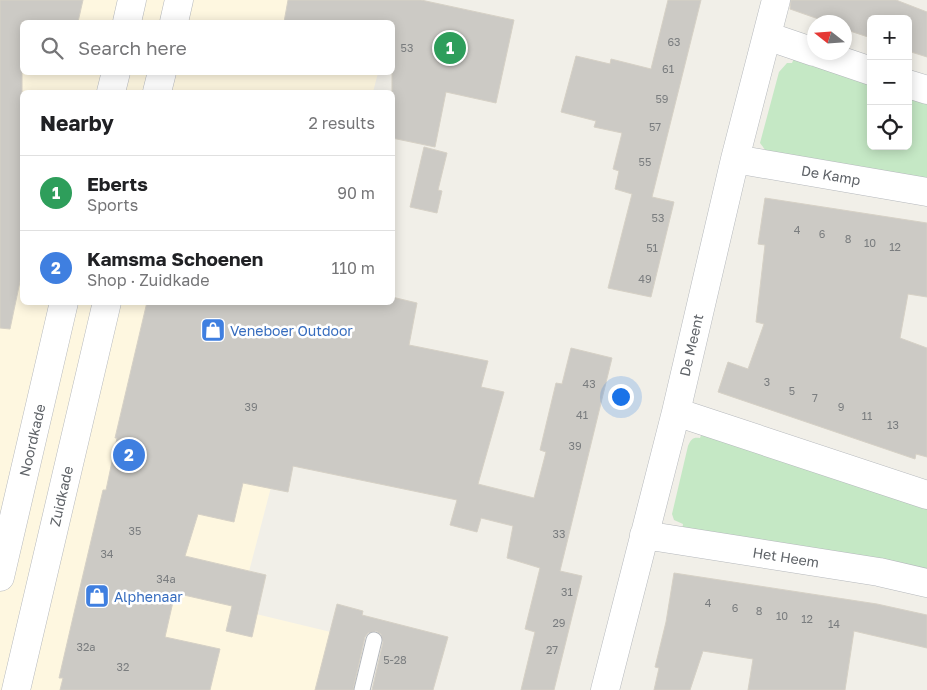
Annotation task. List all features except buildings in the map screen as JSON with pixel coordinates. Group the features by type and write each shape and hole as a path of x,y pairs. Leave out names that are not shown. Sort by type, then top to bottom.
{"street":[{"path":"127,20 132,0"},
{"path":"174,20 179,0"},
{"name":"De Meent","path":"605,690 676,412 735,159 776,0"},
{"path":"767,36 807,49"},
{"path":"839,60 867,70"},
{"path":"112,90 115,75"},
{"path":"158,90 161,75"},
{"path":"912,85 927,90"},
{"name":"De Kamp","path":"735,159 927,192"},
{"name":"Noordkade","path":"0,577 63,305"},
{"name":"Zuidkade","path":"16,690 106,305"},
{"path":"676,412 927,495"},
{"name":"Het Heem","path":"644,535 879,572 927,583"}],"lane":[{"path":"362,690 374,640"}],"shaded area":[{"path":"0,0 397,0 392,20 20,20 20,75 377,75 374,90 20,90 20,305 318,305 239,610 364,640 354,690 0,690"}],"green space":[{"path":"795,56 867,82 867,150 912,150 912,98 927,104 927,180 766,151 760,143 779,72 787,63 792,63"},
{"path":"703,430 927,505 927,571 682,531 683,524 674,520 672,514 688,446 692,439 700,438"}],"place":[{"name":"Eberts","path":"450,48"},
{"name":"Veneboer Outdoor","path":"213,330"},
{"name":"Kamsma Schoenen","path":"129,455"},
{"name":"Alphenaar","path":"97,596"}]}
